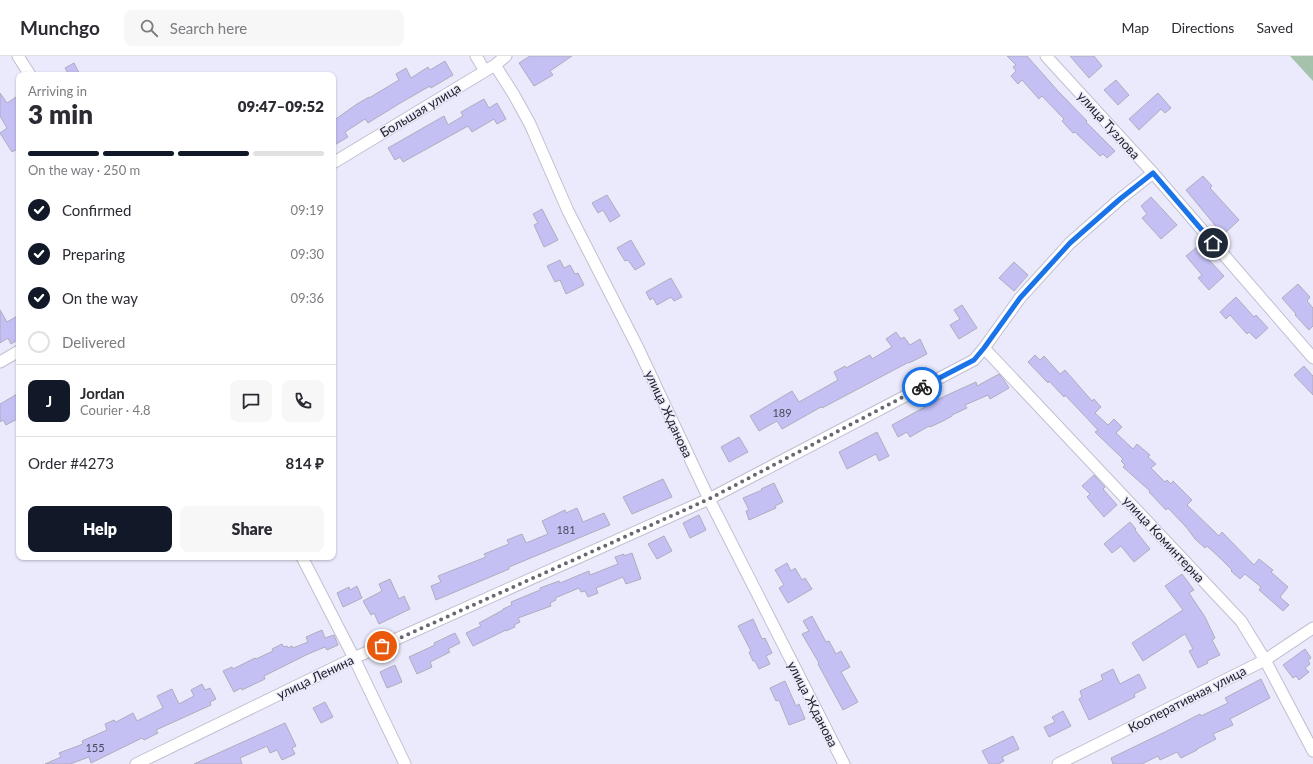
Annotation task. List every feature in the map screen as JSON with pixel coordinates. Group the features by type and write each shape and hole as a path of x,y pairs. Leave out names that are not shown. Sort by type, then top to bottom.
{"street":[{"path":"18,56 28,72"},
{"path":"476,56 485,71"},
{"name":"Большая улица","path":"336,161 485,71 506,56"},
{"name":"улица Тузлова","path":"1046,56 1153,173 1313,358"},
{"name":"улица Жданова","path":"494,65 514,95 530,124 568,210 638,348 709,499 844,764"},
{"name":"улица Ленина","path":"136,764 354,658 709,499 974,360 1020,298 1070,243 1120,199 1153,173"},
{"name":"улица Коминтерна","path":"984,348 1241,621 1265,660 1313,751"},
{"path":"0,362 16,353"},
{"path":"304,560 354,658 405,764"},
{"name":"Кооперативная улица","path":"1058,764 1265,660 1313,628"}],"green space":[{"path":"1290,56 1313,56 1313,81"}],"building":[{"path":"530,56 572,56 550,71 553,75 534,86 519,63"},
{"path":"1007,56 1027,56 1087,121 1086,122 1115,151 1107,158 1103,154 1100,156 1075,132 1073,133 1062,121 1064,119 1042,96 1039,99 1022,80 1018,84 1011,76 1016,71 1013,67 1016,65"},
{"path":"1070,56 1094,56 1102,66 1089,78"},
{"path":"445,61 453,75 431,88 430,86 368,123 365,119 345,132 348,137 336,144 336,119 357,104 399,80 396,74 406,68 411,78 428,67 430,70"},
{"path":"74,63 78,72 67,72 65,68"},
{"path":"1116,80 1129,95 1118,105 1104,90"},
{"path":"0,93 7,103 16,97 16,150 12,152 0,133 7,128 0,116"},
{"path":"1158,93 1171,108 1165,113 1161,109 1139,130 1129,119"},
{"path":"484,99 489,108 497,103 506,119 497,124 494,119 472,132 468,126 403,162 400,157 395,160 388,148 444,116 448,125 463,116 461,112"},
{"path":"1203,176 1212,186 1210,188 1239,220 1223,235 1186,190"},
{"path":"607,195 620,216 610,222 603,210 598,213 592,203"},
{"path":"1151,197 1177,225 1161,239 1142,218 1147,214 1141,206"},
{"path":"542,209 558,240 544,247 534,225 538,223 533,214"},
{"path":"631,240 645,264 635,270 628,260 625,261 617,248"},
{"path":"1197,247 1224,276 1209,290 1198,278 1202,275 1186,256"},
{"path":"560,260 564,268 570,265 575,274 578,273 584,285 566,294 560,280 555,282 547,266"},
{"path":"1014,262 1028,275 1014,291 999,278"},
{"path":"671,278 682,297 674,301 671,297 657,305 653,298 650,300 646,292"},
{"path":"1298,284 1310,297 1307,301 1313,308 1313,326 1309,330 1282,298"},
{"path":"1236,297 1254,317 1256,315 1268,328 1256,339 1249,332 1247,334 1230,315 1226,319 1220,312"},
{"path":"962,305 977,328 959,339 950,325 960,319 954,310"},
{"path":"0,310 7,322 16,317 16,341 11,344 8,338 0,343"},
{"path":"896,332 901,339 904,337 910,345 920,339 927,354 822,408 821,407 782,429 777,421 759,431 750,416 792,391 799,402 838,380 834,372 845,366 846,368 870,355 872,359 892,347 886,339"},
{"path":"1035,355 1040,360 1044,356 1060,374 1065,370 1092,401 1094,399 1101,407 1095,413 1108,425 1114,419 1122,427 1116,433 1133,449 1137,444 1150,455 1148,457 1156,464 1151,468 1165,482 1167,480 1171,484 1173,481 1192,500 1187,505 1219,536 1222,532 1254,565 1259,559 1273,570 1271,572 1288,587 1280,597 1289,605 1283,611 1259,590 1261,587 1245,574 1240,579 1207,546 1205,548 1195,539 1168,508 1166,510 1149,492 1150,491 1123,467 1125,465 1121,461 1123,459 1095,432 1098,430 1065,395 1064,397 1049,381 1048,383 1028,362"},
{"path":"1304,366 1313,376 1313,395 1294,375"},
{"path":"999,374 1009,388 990,399 988,395 965,405 967,408 910,437 907,432 898,437 892,425 945,396 976,382 977,386"},
{"path":"16,395 16,420 6,425 3,420 0,422 0,404"},
{"path":"877,432 889,456 879,461 876,454 847,469 839,452"},
{"path":"739,437 748,452 729,462 721,447"},
{"path":"1094,475 1105,487 1103,489 1117,505 1104,517 1087,497 1090,494 1082,486"},
{"path":"663,479 672,497 632,514 623,497"},
{"path":"774,483 783,502 775,506 776,508 749,520 746,511 749,510 743,498"},
{"path":"577,508 583,522 604,513 610,525 509,567 509,569 436,600 431,586 441,582 438,576 486,557 484,554 509,544 507,540 522,534 526,543 548,534 542,521 565,510 566,513"},
{"path":"699,515 706,530 690,538 683,523"},
{"path":"1130,522 1150,549 1134,562 1121,546 1112,553 1104,544"},
{"path":"664,536 672,551 657,559 648,544"},
{"path":"632,553 641,579 626,584 623,577 596,588 598,593 588,597 585,591 581,592 579,588 555,598 556,600 550,603 551,606 518,618 520,622 514,625 515,627 473,646 466,633 481,626 479,623 512,605 511,602 540,590 540,588 559,581 560,583 589,571 590,575 618,564 615,557"},
{"path":"787,563 791,571 795,568 802,580 805,578 812,589 788,603 779,588 784,585 775,570"},
{"path":"1182,574 1194,590 1189,593 1205,617 1215,638 1212,640 1220,655 1207,661 1208,663 1198,668 1189,651 1193,649 1185,634 1143,661 1132,643 1183,610 1165,586"},
{"path":"390,579 399,599 404,596 410,609 379,624 374,613 371,615 363,601 382,591 379,584"},
{"path":"357,586 362,598 343,607 337,593 349,587 350,590"},
{"path":"812,616 826,642 829,641 836,654 841,651 850,667 841,672 858,702 843,710 802,634 809,631 803,621"},
{"path":"753,619 762,639 765,638 772,653 766,656 770,664 759,669 755,661 753,661 749,652 751,651 738,626"},
{"path":"322,630 325,638 334,635 338,645 327,650 325,647 308,654 264,676 265,679 242,690 241,688 234,692 223,671 232,667 233,669 255,658 256,659 273,651 272,649 282,644 284,647 287,646 288,648 292,646 293,648 308,642 306,637"},
{"path":"455,633 460,643 448,649 450,652 430,662 432,667 417,674 409,657 435,645 434,643"},
{"path":"1305,649 1311,658 1308,660 1310,664 1305,668 1309,672 1299,680 1296,676 1293,678 1283,665"},
{"path":"395,665 402,682 387,688 380,672"},
{"path":"1113,669 1120,684 1139,674 1146,688 1134,694 1135,697 1089,720 1079,699 1082,697 1080,691 1103,680 1101,675"},
{"path":"1261,679 1270,698 1230,719 1233,725 1213,734 1216,739 1197,750 1181,758 1177,752 1160,760 1158,756 1142,764 1113,764 1111,758 1200,714 1201,716 1228,703 1225,698"},
{"path":"785,681 796,706 799,704 805,719 789,725 779,700 776,701 770,688"},
{"path":"202,684 205,690 210,688 216,699 210,702 211,705 156,730 158,733 144,740 142,738 91,763 89,757 70,764 45,764 61,757 59,753 83,744 82,741 107,730 105,724 114,720 116,722 133,713 137,721 163,708 157,696 172,689 179,704 194,696 191,690"},
{"path":"325,702 333,717 321,723 313,708"},
{"path":"1063,711 1071,726 1049,737 1044,727 1055,722 1052,717"},
{"path":"285,723 296,746 292,748 295,754 282,760 277,750 270,753 267,746 240,758 242,764 194,764"},
{"path":"1013,736 1019,749 1002,757 1004,761 998,764 989,764 982,751"}],"way so far":[{"path":"382,646 709,499 922,387"}],"route":[{"path":"922,387 974,360 1020,298 1070,243 1120,199 1153,173 1213,243"}]}
